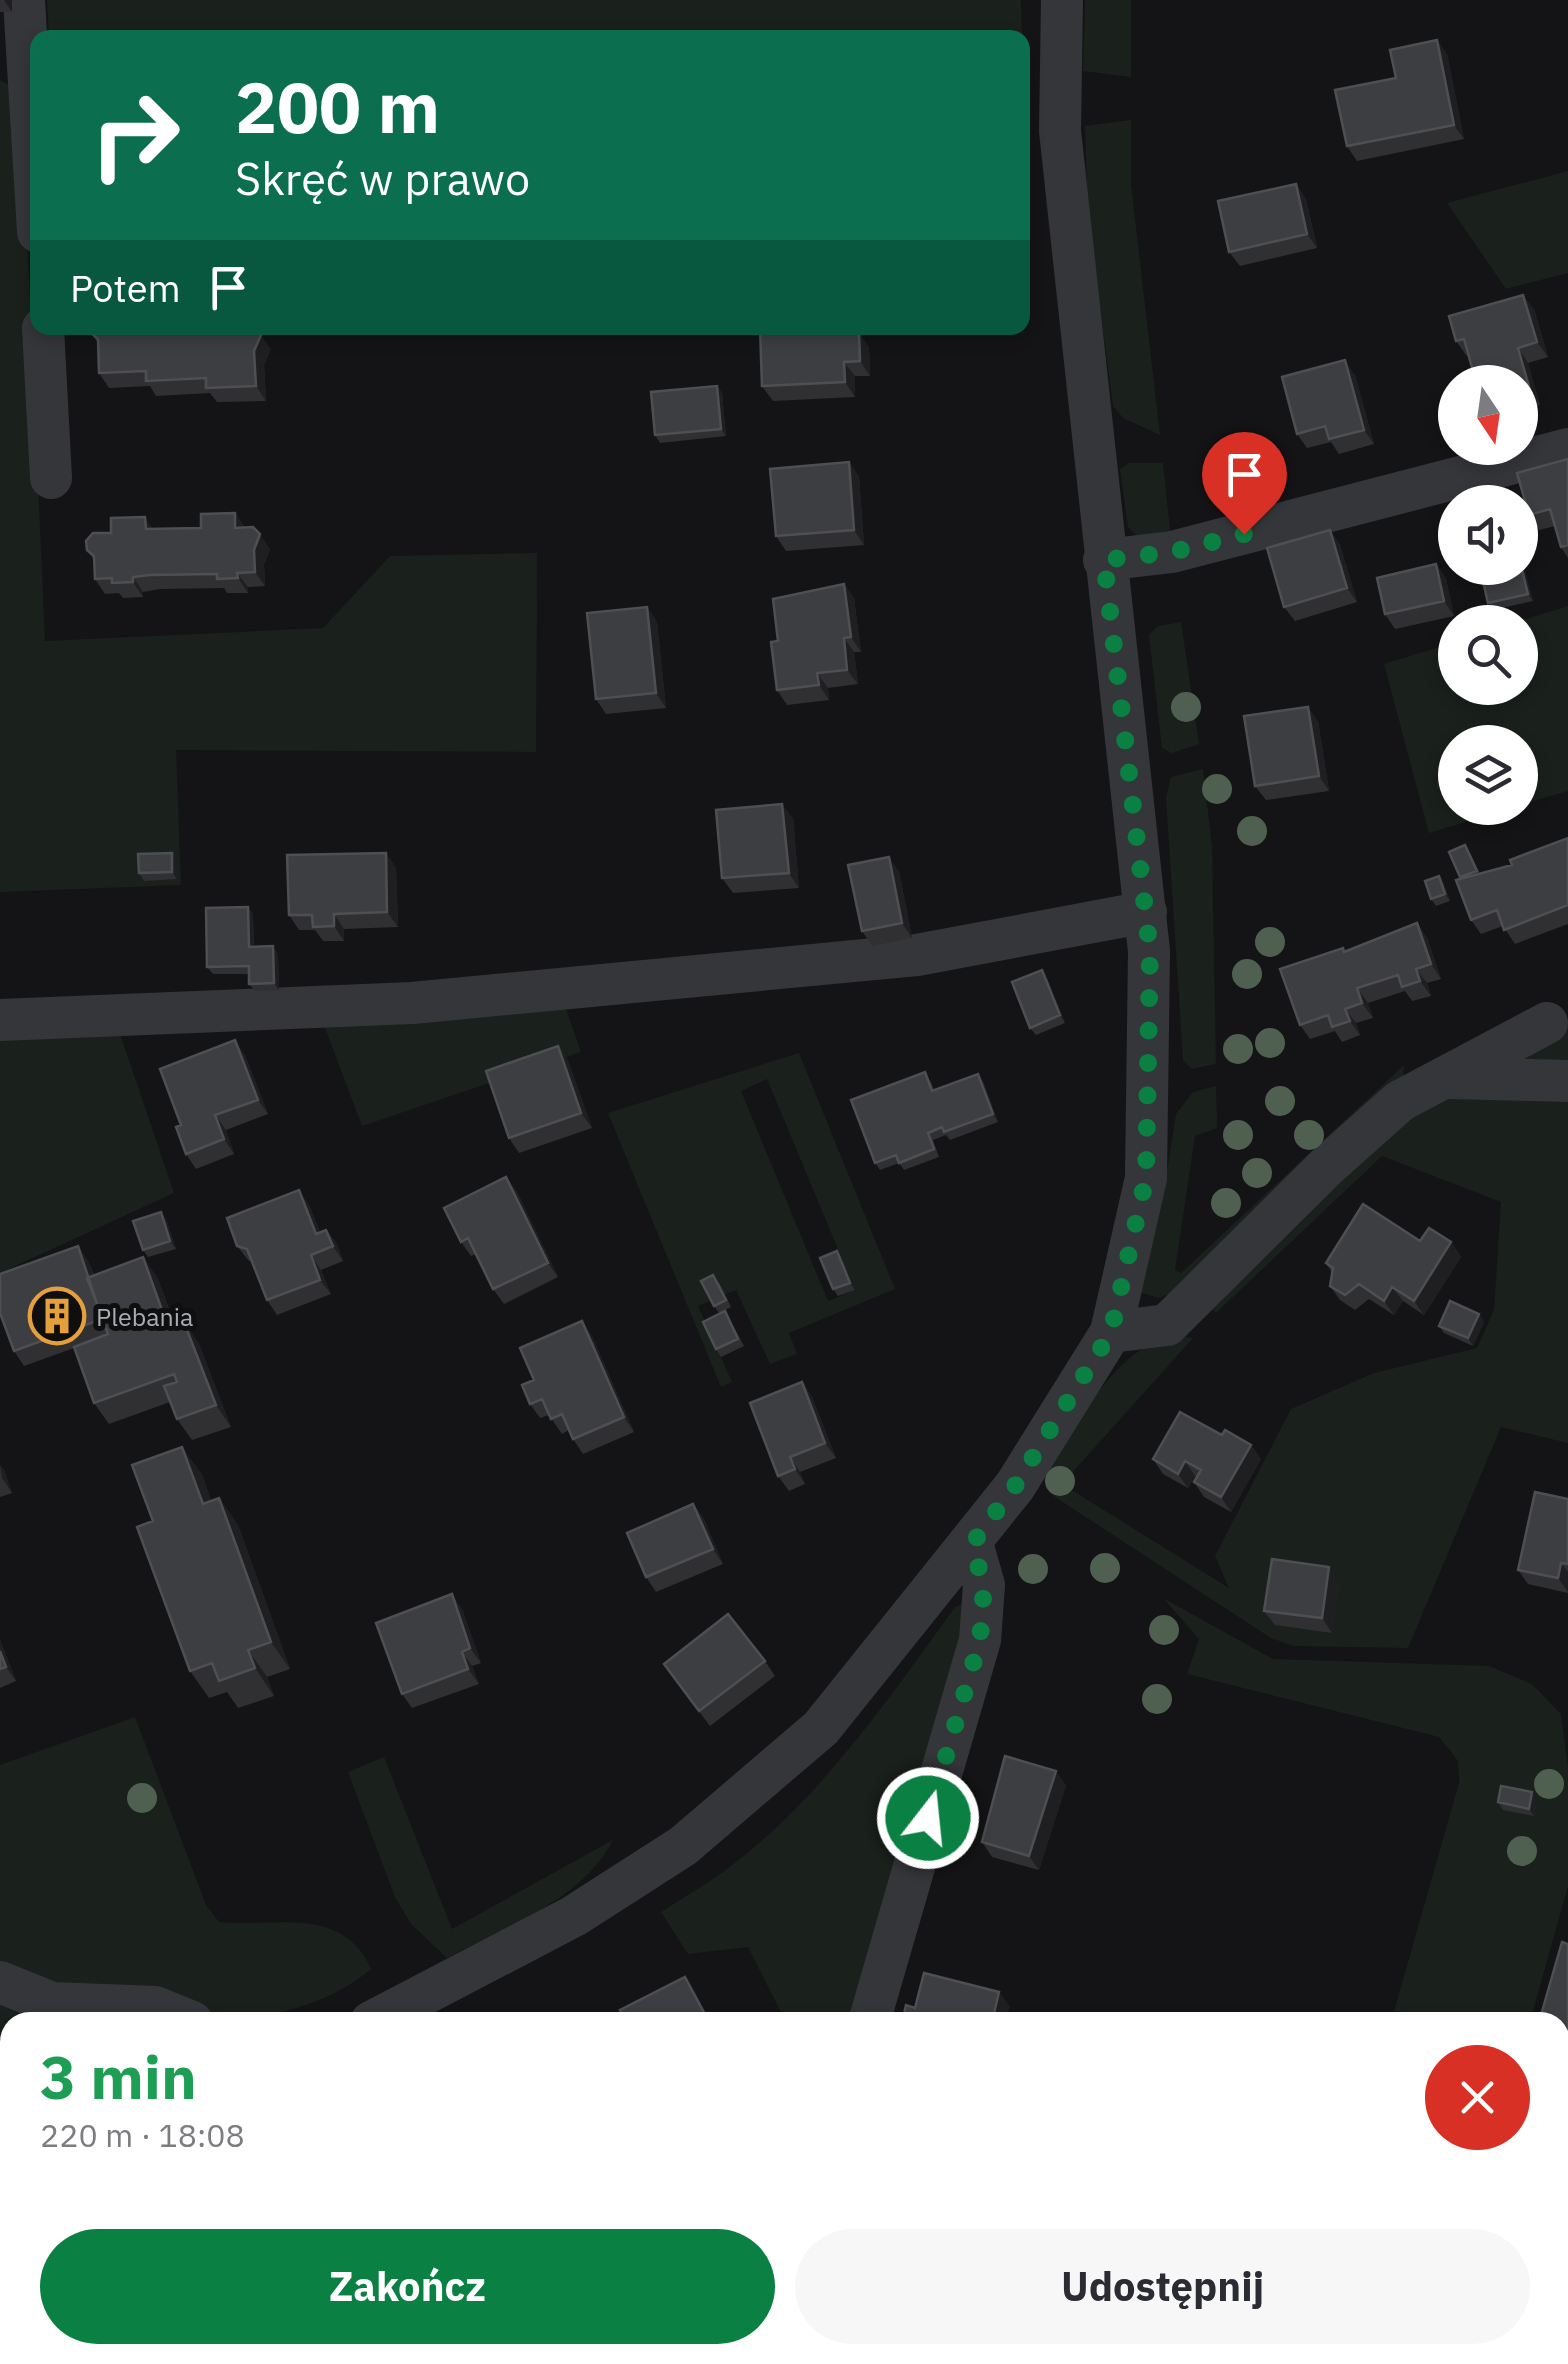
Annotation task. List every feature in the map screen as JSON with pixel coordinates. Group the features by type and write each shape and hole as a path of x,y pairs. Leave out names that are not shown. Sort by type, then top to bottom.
{"street":[{"path":"24,0 30,99"},
{"path":"389,2012 574,1916 683,1846 821,1728 1015,1486 1111,1332 1146,1178 1150,951 1104,560 1060,131 1062,0"},
{"path":"43,335 51,478"},
{"path":"1104,560 1172,552 1568,448"},
{"path":"0,1020 412,1004 917,954 1146,912"},
{"path":"1111,1332 1167,1325 1326,1167 1400,1101 1547,1023"},
{"path":"1446,1078 1568,1081"},
{"path":"872,2012 980,1640 984,1586 972,1544"},
{"path":"0,1982 52,2003 155,2007 167,2012"}],"shaded area":[{"path":"47,0 1021,0 1022,30 49,30"},
{"path":"1085,0 1131,0 1131,77 1083,71"},
{"path":"0,80 13,87 24,164 45,641 323,628 390,556 537,553 536,752 176,750 181,885 0,892"},
{"path":"1131,120 1131,184 1160,435 1123,418 1113,406 1088,215 1085,126"},
{"path":"1568,171 1568,273 1506,289 1447,203"},
{"path":"1129,463 1163,463 1171,539 1138,537 1128,527 1120,469"},
{"path":"1568,606 1568,791 1538,800 1538,725 1438,725 1438,825 1456,825 1429,833 1384,664 1438,647 1438,705 1538,705 1538,615"},
{"path":"1181,622 1199,744 1172,753 1162,748 1149,635 1158,626"},
{"path":"1203,769 1212,846 1216,1064 1192,1069 1183,1060 1166,798 1171,777"},
{"path":"564,1003 581,1052 362,1126 321,1017"},
{"path":"117,1025 174,1193 0,1273 0,1032"},
{"path":"1568,1026 1568,1443 1501,1427 1408,1648 1293,1646 1271,1638 1055,1497 1046,1485 1046,1472 1106,1382 1147,1346 1169,1338 1193,1338 1062,1484 1229,1588 1215,1556 1291,1409 1374,1373 1477,1348 1494,1310 1501,1202 1382,1156 1216,1313 1211,1308 1394,1127"},
{"path":"799,1053 895,1289 789,1333 797,1354 770,1364 736,1290 698,1306 732,1382 721,1387 608,1113","holes":["767,1079 855,1290 828,1301 741,1091"]},
{"path":"1404,1065 1403,1078 1173,1293 1158,1298 1140,1292 1164,1191 1176,1114 1193,1092 1216,1086 1217,1128 1195,1136 1175,1270 1181,1273"},
{"path":"1163,1598 1273,1659 1489,1666 1532,1684 1561,1714 1568,1767 1568,1886 1533,2012 1394,2012 1459,1783 1458,1761 1439,1737 1187,1674 1199,1639"},
{"path":"966,1602 971,1612 850,2012 781,2012 748,1947 688,1954 661,1912 731,1866 795,1809 852,1745 955,1607"},
{"path":"135,1717 206,1905 219,1922 305,1923 325,1927 343,1935 371,1969 334,1993 278,2012 0,2012 0,1765"},
{"path":"384,1757 452,1929 613,1840 582,1880 562,1896 447,1958 411,1924 395,1897 348,1772"}],"building":[{"path":"1437,40 1454,125 1347,146 1335,90 1396,78 1390,50"},
{"path":"1296,184 1307,234 1229,252 1218,201"},
{"path":"1523,295 1537,342 1518,348 1523,365 1471,365 1464,339 1456,341 1449,316"},
{"path":"93,335 261,335 254,351 256,386 206,388 206,378 146,381 146,371 99,373 98,339"},
{"path":"760,335 859,335 860,361 844,362 845,382 762,386"},
{"path":"1345,360 1364,430 1329,439 1325,426 1297,434 1282,377"},
{"path":"717,386 721,429 655,435 651,392"},
{"path":"1568,459 1568,545 1561,547 1550,509 1538,512 1538,485 1520,485 1517,473"},
{"path":"849,462 854,530 776,536 770,469"},
{"path":"235,513 235,528 253,527 260,534 254,550 255,572 217,579 217,574 150,575 133,577 133,582 112,583 112,578 95,579 94,556 87,550 86,541 93,533 111,533 111,518 145,517 146,529 201,528 201,514"},
{"path":"1330,530 1347,588 1284,607 1267,548"},
{"path":"1436,564 1444,601 1385,614 1377,578"},
{"path":"844,584 851,637 844,638 847,670 817,673 819,685 777,690 771,642 778,641 773,599"},
{"path":"1484,585 1526,585 1528,594 1488,603"},
{"path":"647,607 656,693 596,699 587,613"},
{"path":"1308,707 1319,776 1255,786 1244,716"},
{"path":"782,804 789,873 722,878 716,810"},
{"path":"1568,838 1568,905 1504,930 1497,910 1471,920 1456,880 1512,865 1510,860"},
{"path":"1465,845 1477,871 1460,877 1449,852"},
{"path":"172,853 172,872 139,873 138,854"},
{"path":"386,853 387,912 334,914 334,926 313,927 312,915 289,915 287,855"},
{"path":"889,857 902,923 862,931 848,865"},
{"path":"1439,876 1445,894 1431,899 1425,881"},
{"path":"248,907 249,947 273,946 274,983 249,984 249,966 207,967 206,908"},
{"path":"1417,923 1431,964 1416,969 1420,981 1402,987 1398,975 1357,988 1362,1003 1345,1009 1350,1021 1332,1027 1328,1015 1300,1025 1280,969 1343,948 1344,952"},
{"path":"1042,970 1060,1015 1030,1028 1012,982"},
{"path":"235,1040 258,1100 215,1115 224,1139 186,1154 176,1127 181,1125 160,1069"},
{"path":"558,1046 581,1113 509,1138 486,1071"},
{"path":"925,1072 932,1091 978,1074 993,1114 944,1132 942,1127 928,1133 934,1149 899,1163 896,1155 875,1163 851,1100"},
{"path":"506,1177 548,1263 493,1289 468,1238 461,1242 444,1208"},
{"path":"299,1190 316,1234 326,1230 333,1246 311,1255 320,1280 267,1300 247,1249 237,1246 227,1218"},
{"path":"1363,1204 1420,1241 1429,1228 1451,1242 1414,1301 1392,1287 1384,1301 1359,1284 1345,1295 1330,1286 1333,1268 1326,1263"},
{"path":"161,1212 170,1241 143,1250 133,1221"},
{"name":"Plebania","path":"78,1246 102,1319 14,1351 0,1313 0,1274"},
{"path":"837,1251 850,1283 833,1289 820,1258"},
{"path":"143,1257 168,1327 184,1322 216,1405 177,1419 164,1386 177,1382 174,1374 94,1403 74,1347 108,1334 87,1278"},
{"path":"713,1275 726,1300 714,1306 701,1281"},
{"path":"1450,1301 1479,1314 1468,1338 1439,1326"},
{"path":"725,1311 738,1339 716,1349 703,1322"},
{"path":"582,1321 624,1417 573,1439 562,1414 551,1419 542,1399 530,1404 522,1385 534,1380 520,1348"},
{"path":"802,1382 825,1443 790,1457 795,1469 778,1476 750,1403"},
{"path":"1180,1412 1222,1435 1225,1430 1251,1445 1221,1497 1194,1482 1201,1470 1185,1461 1178,1474 1153,1459"},
{"path":"182,1447 203,1504 219,1498 271,1642 248,1650 255,1668 219,1681 212,1663 190,1671 137,1527 153,1521 132,1465"},
{"path":"1535,1492 1568,1499 1568,1564 1561,1563 1558,1578 1518,1570"},
{"path":"693,1504 713,1549 646,1577 627,1533"},
{"path":"1272,1559 1329,1567 1322,1618 1264,1611"},
{"path":"452,1594 470,1648 462,1652 468,1669 402,1694 376,1623"},
{"path":"728,1614 765,1661 699,1711 664,1664"},
{"path":"1005,1756 1056,1771 1029,1856 982,1842"},
{"path":"1501,1786 1532,1792 1529,1809 1498,1802"},
{"path":"1562,1942 1568,1944 1568,2012 1542,2012"},
{"path":"924,1973 999,1992 994,2012 904,2012 906,2005 915,2008"},
{"path":"685,1977 704,2012 621,2012"}],"place":[{"name":"Plebania","path":"57,1316"}],"route":[{"path":"928,1818 980,1640 984,1586 972,1544 1015,1486 1111,1332 1146,1178 1150,951 1104,560 1172,552 1244,534"}]}
